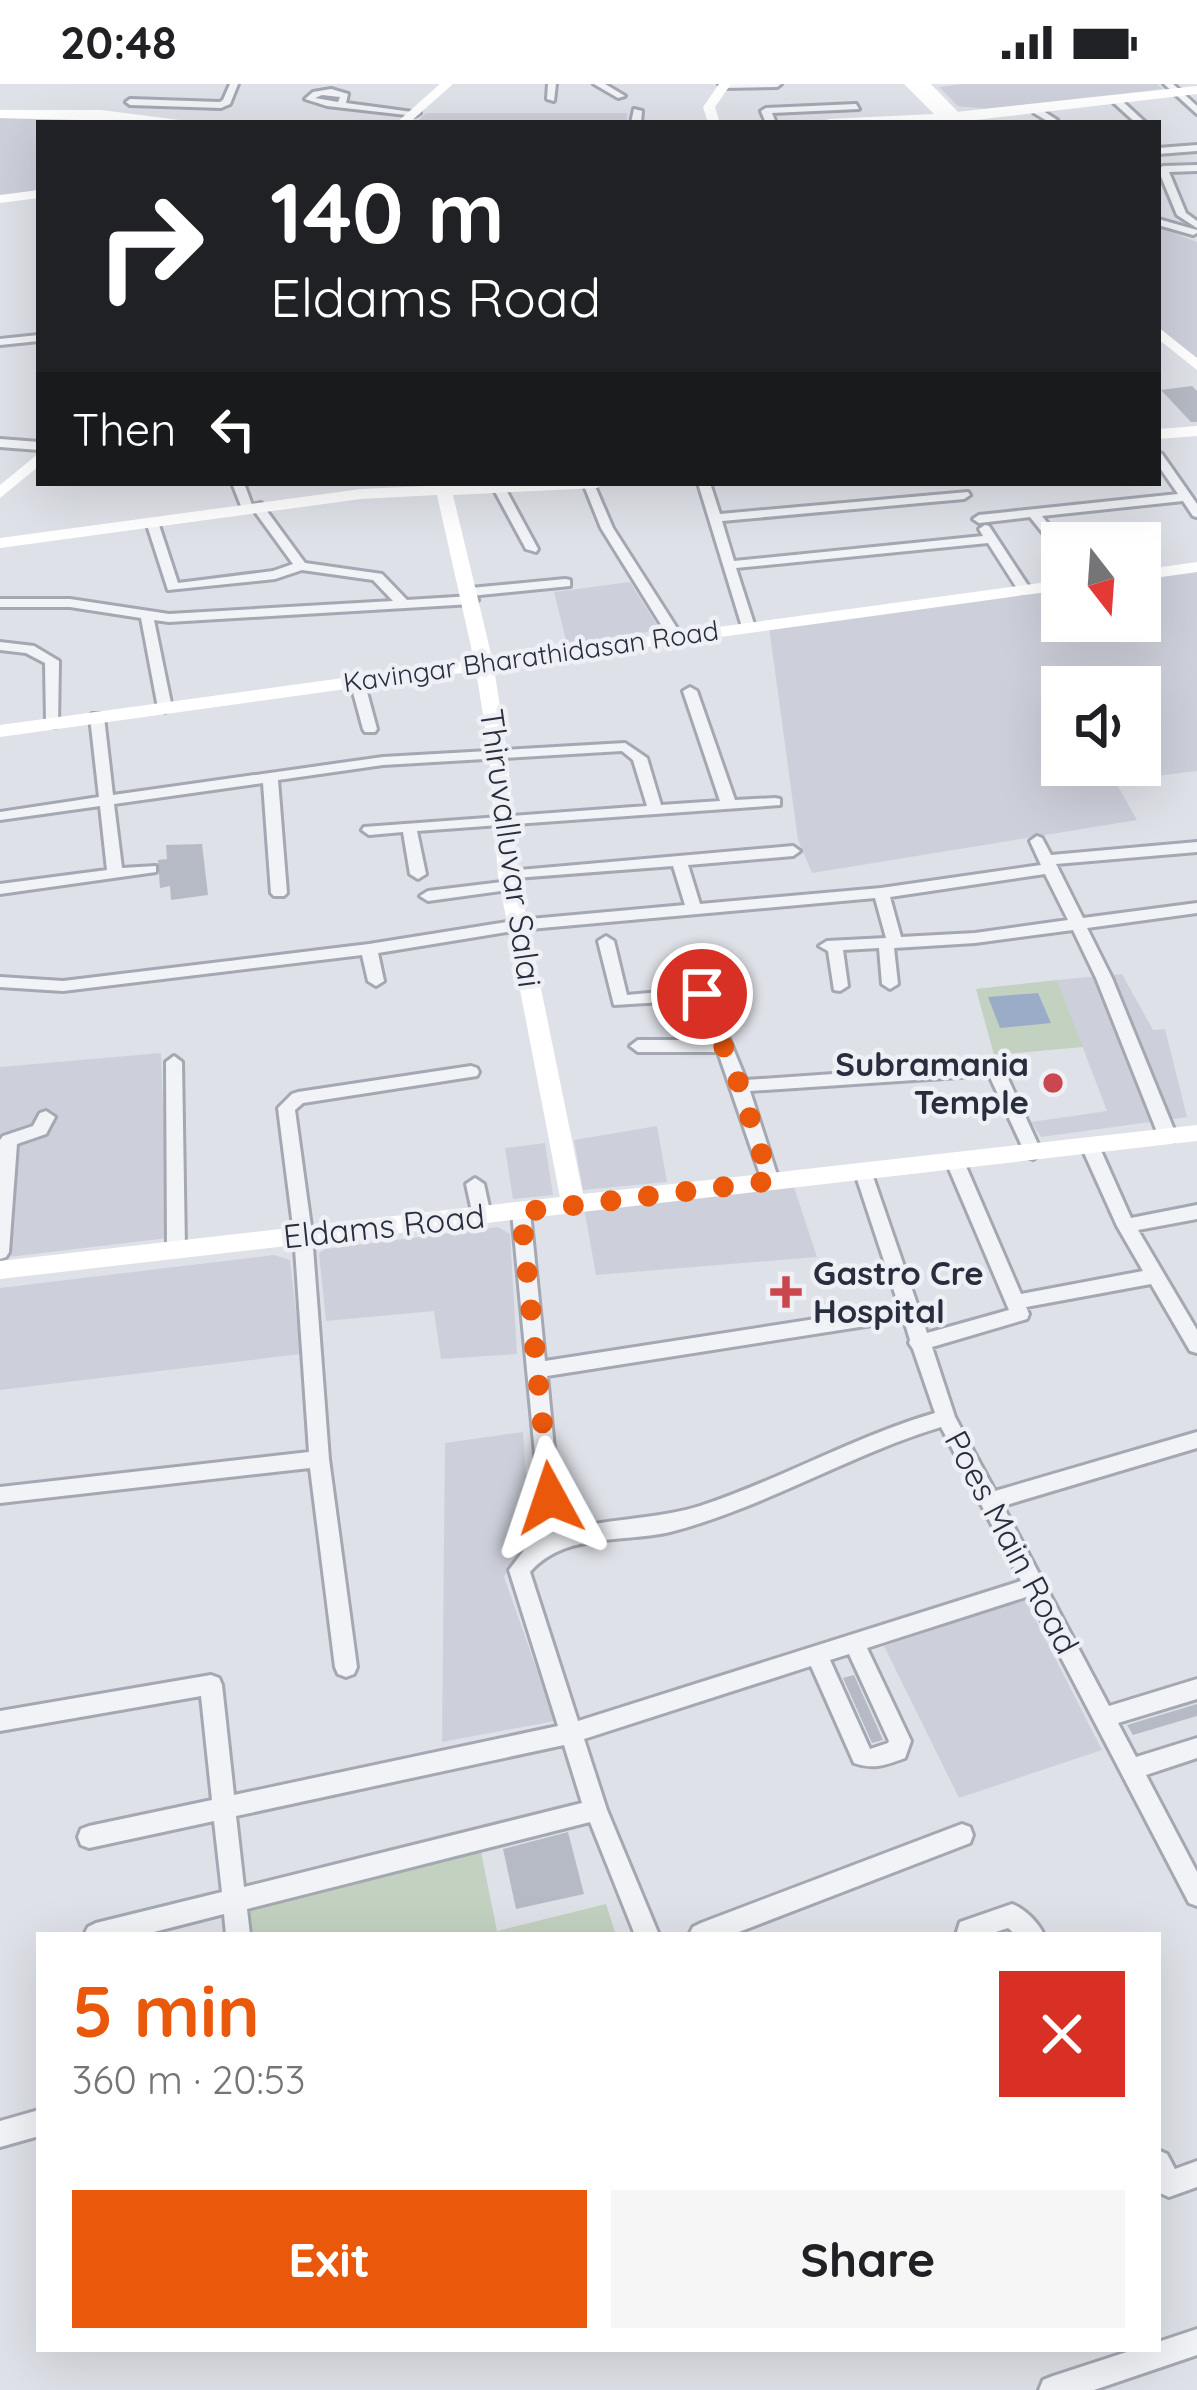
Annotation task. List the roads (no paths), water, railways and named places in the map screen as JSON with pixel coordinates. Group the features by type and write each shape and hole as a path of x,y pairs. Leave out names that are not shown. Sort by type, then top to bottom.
{"main road":[{"path":"406,120 447,84"},
{"path":"910,84 955,119 1197,91"},
{"path":"925,84 955,119"},
{"path":"713,120 709,107 724,85"},
{"path":"923,120 1117,101 1175,90"},
{"path":"0,115 143,120"},
{"path":"0,199 36,194"},
{"path":"1161,342 1197,369"},
{"path":"1161,434 1197,431"},
{"path":"0,493 36,461"},
{"path":"0,543 361,494 528,486"},
{"name":"Thiruvalluvar Salai","path":"445,493 484,664 510,881 573,1203"},
{"path":"1161,572 1197,567"},
{"name":"Kavingar Bharathidasan Road","path":"0,731 1041,588"},
{"name":"Eldams Road","path":"0,1270 1197,1133"}],"street":[{"path":"107,118 130,102 140,84"},
{"path":"130,102 220,106 227,102 234,84"},
{"path":"551,99 553,84"},
{"path":"598,84 621,96"},
{"path":"724,85 776,84"},
{"path":"1175,90 1197,111"},
{"path":"1117,101 1138,120"},
{"path":"342,102 415,113"},
{"path":"770,120 766,110 856,106"},
{"path":"1037,110 1052,120"},
{"path":"1161,142 1171,150"},
{"path":"1161,151 1197,148"},
{"path":"1193,229 1163,169 1197,168"},
{"path":"1161,223 1193,229"},
{"path":"0,342 36,338"},
{"path":"0,443 36,446"},
{"path":"1161,461 1197,512"},
{"path":"240,486 301,566"},
{"path":"589,486 607,528 675,636"},
{"path":"705,486 748,627"},
{"path":"499,488 532,549"},
{"path":"713,518 960,489 1025,590"},
{"path":"979,519 1185,497"},
{"path":"1034,514 1041,523"},
{"path":"153,524 173,587 275,574 301,566 377,577 404,604"},
{"path":"732,565 992,539"},
{"path":"0,603 70,603 147,616 404,604 565,583"},
{"path":"147,616 165,708"},
{"path":"0,646 29,649 52,661 52,723"},
{"path":"357,681 370,729"},
{"path":"691,691 729,805"},
{"path":"97,717 115,875"},
{"path":"0,816 270,776 498,752 632,749 640,758 655,810"},
{"path":"270,776 279,892"},
{"path":"369,830 775,802"},
{"path":"409,826 418,874"},
{"path":"1037,841 1080,923 1168,1137"},
{"path":"0,982 63,986 370,949 519,925 881,893 1049,864 1197,847"},
{"path":"428,896 510,881 793,851"},
{"path":"679,861 693,908"},
{"path":"0,889 151,869"},
{"path":"881,893 890,943 890,984"},
{"path":"840,986 831,945 890,943 1197,908"},
{"path":"606,941 620,1001 702,994"},
{"path":"370,949 376,981"},
{"path":"689,960 740,1086 770,1181"},
{"path":"638,1046 722,1046"},
{"path":"174,1062 176,1249"},
{"path":"740,1086 992,1069 1034,1153"},
{"path":"346,1667 319,1459 303,1234 285,1112 298,1098 471,1072"},
{"path":"0,1252 9,1140 40,1130 46,1117"},
{"path":"1090,1146 1126,1226 1197,1346"},
{"path":"918,1343 1018,1317 1017,1302 956,1164"},
{"name":"Poes Main Road","path":"864,1173 946,1418 1197,1895"},
{"path":"475,1184 482,1216"},
{"path":"521,1212 553,1541"},
{"path":"1126,1226 1196,1215"},
{"path":"1017,1302 1155,1276"},
{"path":"539,1370 907,1312"},
{"path":"646,1932 596,1810 519,1570 528,1554 553,1541 667,1525 738,1503 892,1432 946,1418"},
{"path":"990,1501 1197,1440"},
{"path":"0,1495 319,1459"},
{"path":"89,1838 573,1733 1036,1585"},
{"path":"817,1655 862,1756 870,1759 897,1751 900,1741 854,1643"},
{"path":"828,1681 866,1668"},
{"path":"0,1721 211,1685 238,1932"},
{"path":"1103,1718 1197,1689"},
{"path":"1130,1770 1197,1748"},
{"path":"108,1932 596,1810"},
{"path":"709,1932 962,1835"},
{"path":"968,1932 1012,1915 1029,1932"},
{"path":"0,2134 36,2124"},
{"path":"1163,2173 1197,2174"},
{"path":"1053,2390 1197,2342"}],"water":[{"path":"1038,993 1051,1023 1000,1028 988,997"}],"place":[{"name":"Subramania Temple","path":"1053,1083"},
{"name":"Gastro Cre Hospital","path":"786,1292"}]}
